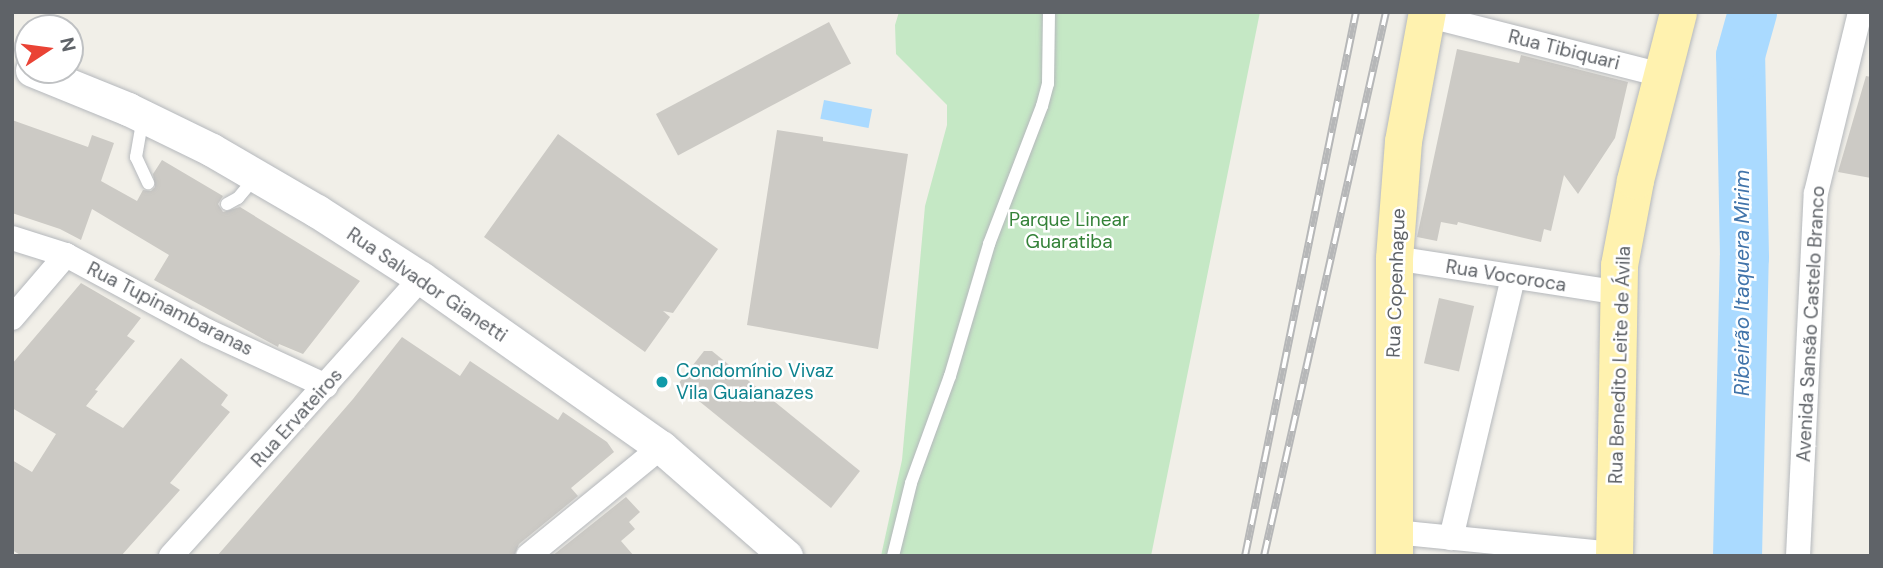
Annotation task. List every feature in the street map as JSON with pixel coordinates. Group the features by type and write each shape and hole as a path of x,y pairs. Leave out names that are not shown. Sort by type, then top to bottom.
{"main road":[{"name":"Rua Benedito Leite de Ávila","path":"1614,555 1619,265 1635,180 1678,12"},
{"name":"Rua Copenhague","path":"1394,544 1394,258 1403,141 1427,14"},
{"name":"Rua Salvador Gianetti","path":"66,84 143,116 257,177 421,278 661,447 786,556"}],"street":[{"name":"Avenida Sansão Castelo Branco","path":"1798,556 1816,193 1860,12"},
{"name":"Rua Tibiquari","path":"1427,14 1661,75"},
{"name":"Rua Tupinambaranas","path":"12,238 66,255 207,331 326,386"},
{"path":"12,318 66,255"},
{"name":"Rua Vocoroca","path":"1394,258 1619,293"},
{"name":"Rua Ervateiros","path":"171,556 421,278"},
{"path":"1451,538 1513,278"},
{"path":"528,556 661,447"},
{"path":"1394,544 1451,538 1494,548 1614,555"}],"lane":[{"path":"893,556 911,483 962,340 989,244 1042,106 1049,65 1049,12"},
{"path":"143,116 136,157 148,183"},
{"path":"228,204 238,198 257,177"}],"green space":[{"name":"Parque Linear Guaratiba","path":"899,12 1260,12 1151,556 881,556 902,460 925,206 947,125 947,105 896,54 895,25"}],"water":[{"path":"824,100 872,109 868,128 820,119"}],"building":[{"path":"829,22 851,63 678,156 656,114"},
{"path":"1457,49 1519,63 1521,55 1628,82 1615,138 1578,194 1564,175 1551,231 1544,229 1541,242 1458,222 1457,225 1441,222 1437,241 1417,237"},
{"path":"1866,76 1871,77 1871,178 1838,172"},
{"path":"12,120 88,147 92,135 114,143 101,181 137,201 143,190 151,191 155,187 153,174 162,160 223,196 218,204 223,212 240,207 360,281 303,354 279,344 278,347 154,280 169,255 92,209 81,240 60,229 12,213"},
{"path":"777,130 823,137 823,141 908,154 878,349 747,325"},
{"path":"558,134 718,249 673,313 663,311 670,317 645,352 484,237"},
{"path":"81,283 141,318 127,336 135,341 95,390 98,391 86,406 123,428 181,358 228,395 221,405 230,412 170,483 180,490 121,556 22,556 12,550 12,460 32,472 56,434 12,408 12,364"},
{"path":"1439,298 1474,306 1459,371 1424,363"},
{"path":"402,337 460,376 470,361 558,420 563,412 607,442 614,452 571,488 578,496 519,544 514,556 217,556 353,399"},
{"path":"704,351 712,351 860,471 831,508 678,384"},
{"path":"626,497 640,512 629,522 635,529 621,541 634,556 552,556"}],"waterway":[{"name":"Ribeirão Itaquera Mirim","path":"1737,556 1744,257 1740,55 1752,12"}],"railway":[{"path":"1245,556 1356,12"},
{"path":"1264,556 1386,12"}],"place":[{"name":"Condomínio Vivaz Vila Guaianazes","path":"662,382"}]}
